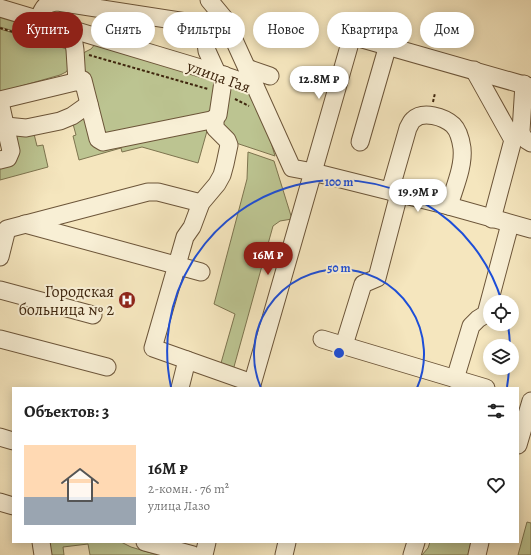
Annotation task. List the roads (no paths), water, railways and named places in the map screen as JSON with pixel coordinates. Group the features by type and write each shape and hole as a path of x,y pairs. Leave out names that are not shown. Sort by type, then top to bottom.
{"street":[{"path":"209,0 224,18 255,86"},
{"path":"0,160 8,158 11,151 0,101 83,80 98,139 103,142 211,120 218,115 221,93 220,74 207,51 205,36 201,30 186,22 58,2 53,2 45,6 42,12"},
{"name":"улица Гая","path":"0,8 13,12"},
{"name":"улица Гая","path":"83,33 220,74 255,86 292,168 395,192 531,229"},
{"path":"75,48 77,82"},
{"path":"215,118 215,128 227,140 229,145 228,153 222,175 217,184 201,203 192,227 185,237 153,348 252,386 349,48"},
{"path":"360,142 387,48"},
{"path":"398,48 527,85 521,131 525,139 531,143"},
{"path":"247,68 270,76"},
{"path":"474,70 513,140 492,219"},
{"path":"6,126 26,128 60,121 72,116 89,104"},
{"path":"344,345 363,284 376,278 408,128 412,120 420,116 439,116 454,126 458,132 462,149 462,158 449,206"},
{"path":"0,257 8,229 25,224 148,192 158,192 201,203"},
{"path":"25,224 201,272"},
{"path":"455,379 471,326 486,314 510,224"},
{"path":"0,290 93,315"},
{"path":"0,339 107,367"},
{"path":"322,339 483,387"},
{"path":"180,387 187,360"},
{"path":"519,398 531,401 519,442"},
{"path":"0,437 12,441"},
{"path":"0,502 12,506"},
{"path":"40,543 43,555"},
{"path":"149,543 193,555"},
{"path":"204,555 207,543"},
{"path":"284,555 287,543"},
{"path":"412,555 416,543"},
{"path":"477,555 480,543"}],"place":[{"name":"Городская больница № 2","path":"127,300"}]}
